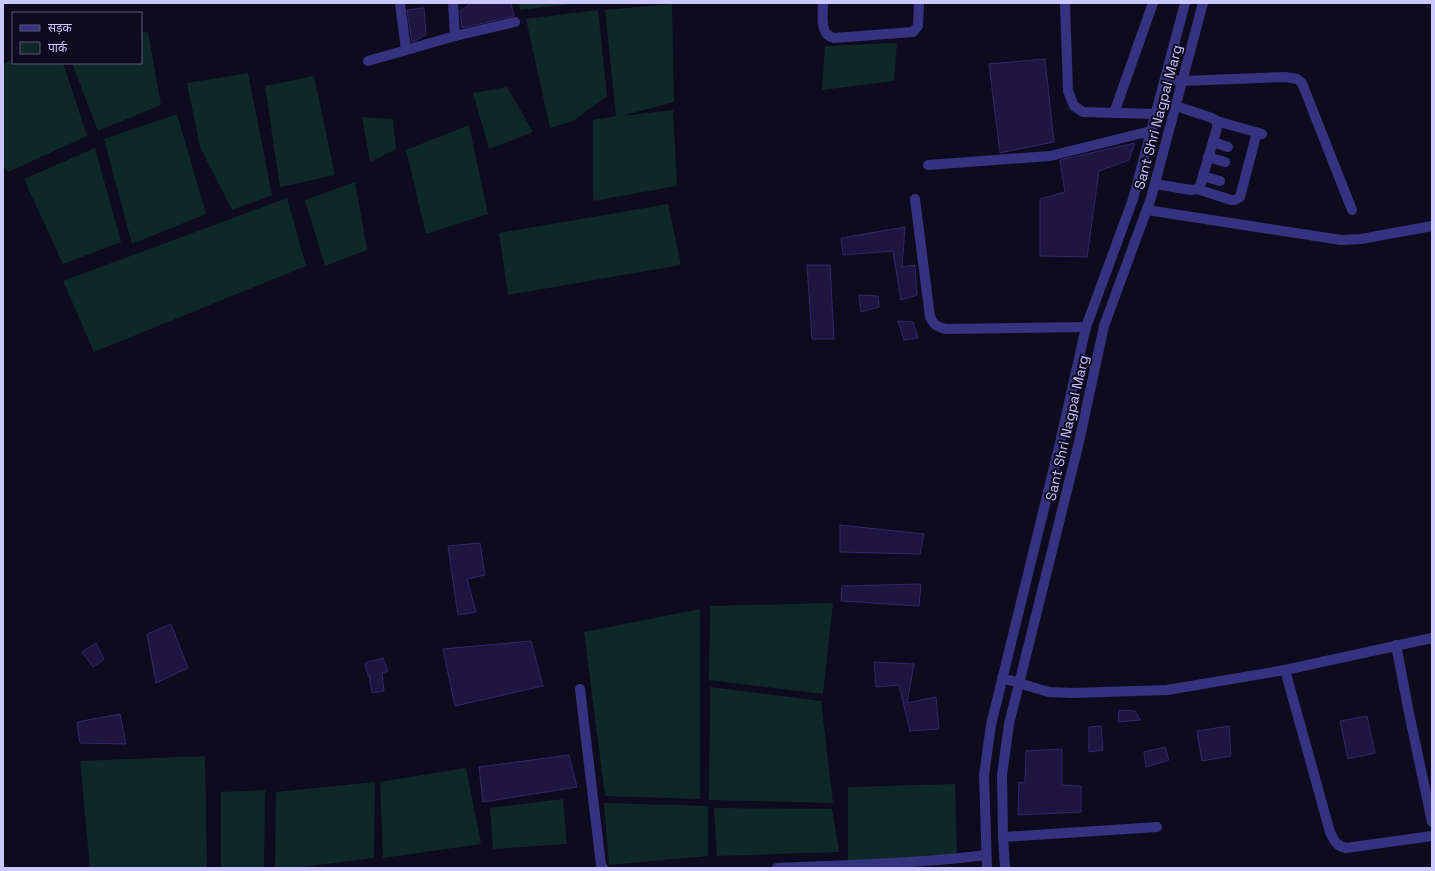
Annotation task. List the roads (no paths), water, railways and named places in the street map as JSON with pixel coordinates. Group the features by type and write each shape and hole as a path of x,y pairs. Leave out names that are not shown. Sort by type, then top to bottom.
{"street":[{"path":"400,3 406,50"},
{"path":"453,3 454,36"},
{"path":"823,3 824,33 828,37 834,38 913,32 918,26 919,3"},
{"path":"1065,3 1068,91 1074,106 1083,112 1155,114"},
{"path":"1114,113 1153,3"},
{"name":"Sant Shri Nagpal Marg","path":"987,868 984,776 991,725 1060,443 1086,327 1133,199 1185,3"},
{"name":"Sant Shri Nagpal Marg","path":"1005,868 1002,775 1009,724 1079,442 1104,326 1147,210 1155,184 1203,3"},
{"path":"368,62 454,36 515,22"},
{"path":"1165,78 1182,81 1285,77 1297,79 1302,83 1352,210"},
{"path":"1176,106 1212,118 1217,124 1232,132"},
{"path":"1155,184 1191,190 1197,189 1231,200 1240,197 1260,133 1217,124"},
{"path":"1197,189 1200,186 1217,124"},
{"path":"928,165 1050,156 1151,131"},
{"path":"1212,142 1228,147"},
{"path":"1208,157 1225,162"},
{"path":"1203,176 1220,181"},
{"path":"916,199 930,317 933,324 939,328 946,329 1086,327"},
{"path":"1147,210 1341,240 1360,239 1432,226"},
{"path":"1002,678 1049,692 1072,693 1167,690 1285,670 1432,638"},
{"path":"1396,645 1432,822"},
{"path":"1285,670 1330,832 1336,844 1346,848 1432,836"},
{"path":"580,689 601,865 603,868"},
{"path":"1003,837 1156,827"},
{"path":"777,868 868,865 958,859 986,855"}]}
